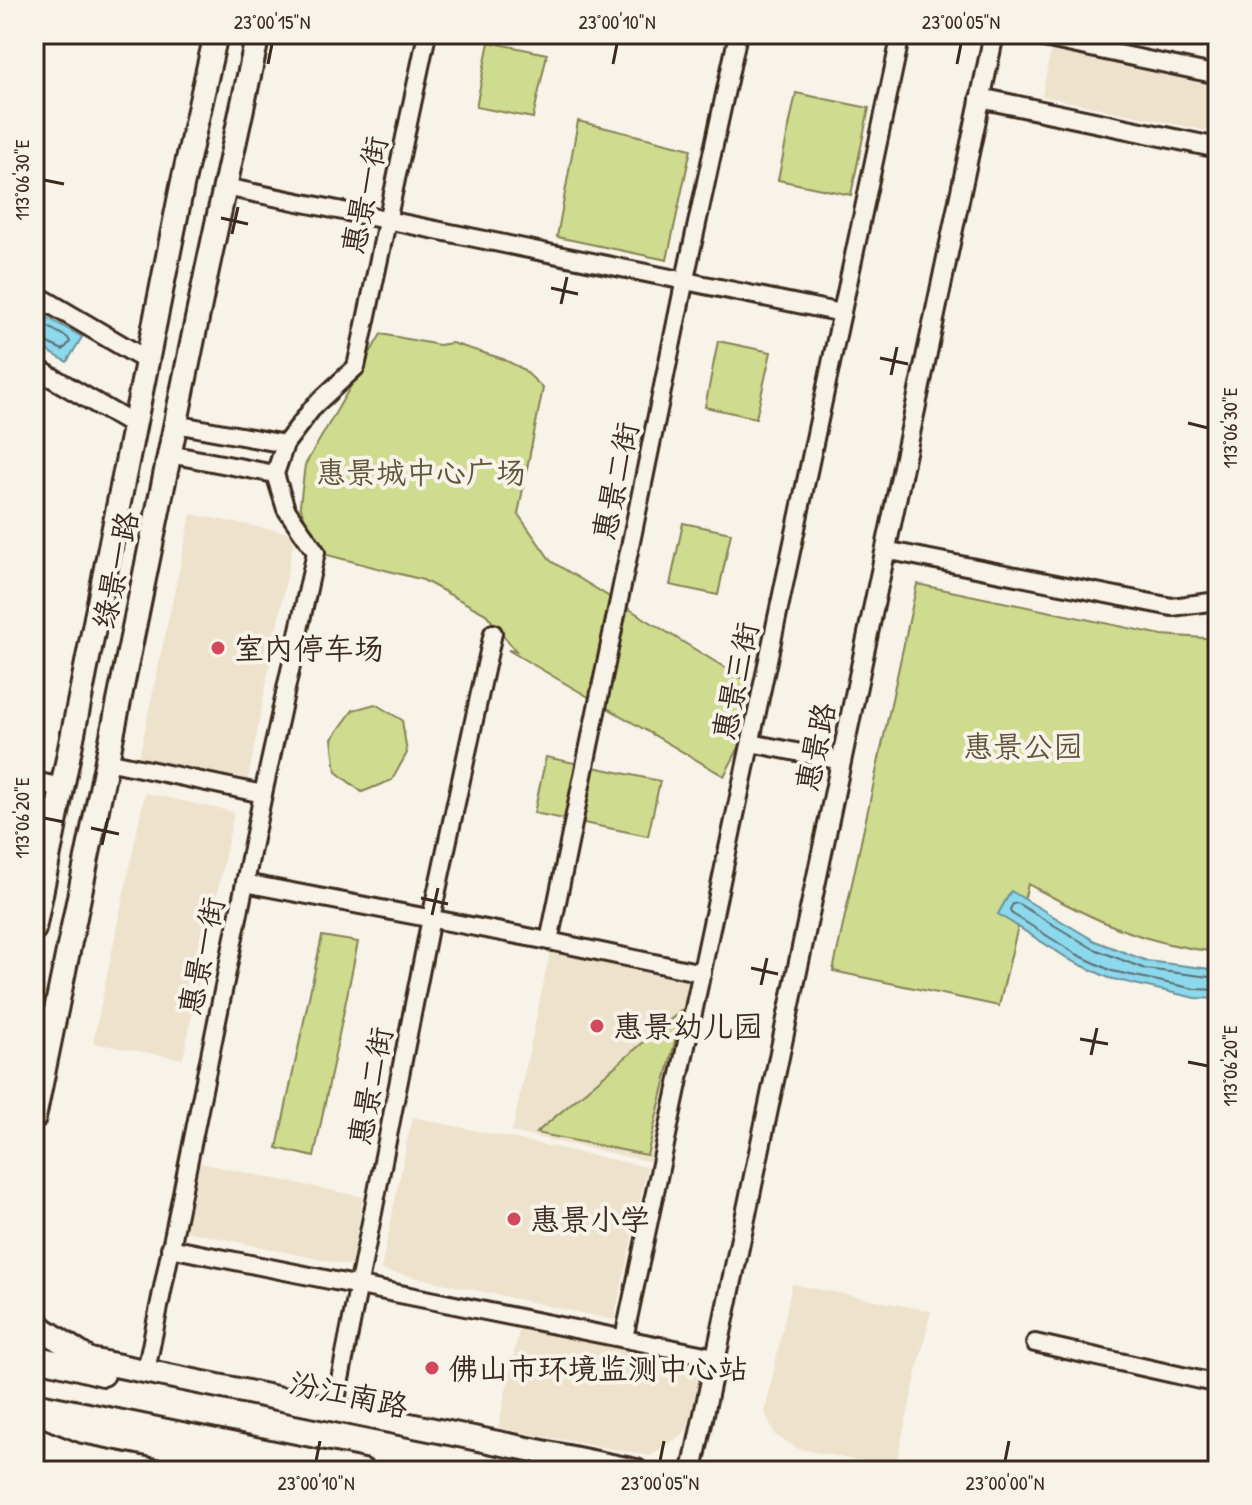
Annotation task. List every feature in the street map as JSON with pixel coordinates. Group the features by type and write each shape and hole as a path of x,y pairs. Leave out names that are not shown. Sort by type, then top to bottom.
{"main road":[{"name":"绿景一路","path":"34,929 216,34"},
{"name":"绿景一路","path":"34,1118 258,34"},
{"path":"34,1318 43,1329 114,1377"},
{"name":"汾江南路","path":"34,1357 114,1377 429,1435 571,1471"},
{"path":"90,1360 334,1410 429,1435 636,1471"},
{"path":"45,1412 83,1431 284,1471"},
{"path":"45,1412 363,1471"}],"street":[{"name":"惠景一街","path":"285,444 314,406 356,367 427,34"},
{"name":"惠景二街","path":"549,941 738,34"},
{"name":"惠景三街","path":"624,1338 901,34"},
{"name":"惠景路","path":"692,1471 994,34"},
{"path":"1025,34 1218,75"},
{"path":"980,98 1218,148"},
{"path":"225,187 842,313"},
{"path":"34,294 148,361"},
{"path":"34,367 135,426"},
{"path":"169,454 275,474 285,444 175,424"},
{"name":"惠景一街","path":"146,1371 263,794 316,552 286,509 275,474"},
{"path":"885,550 1172,607 1218,601"},
{"name":"惠景二街","path":"334,1410 431,918 493,633"},
{"path":"751,743 841,761"},
{"path":"107,761 263,794"},
{"path":"34,782 63,788"},
{"path":"245,883 702,973"},
{"path":"170,1248 715,1357"},
{"path":"1035,1343 1218,1384"}],"shaded area":[{"path":"1051,51 1218,87 1218,133 1042,96"},
{"name":"室内停车场","path":"191,514 295,534 248,779 139,757"},
{"path":"145,793 234,812 183,1059 93,1043"},
{"path":"550,952 693,983 652,1162 512,1132"},
{"name":"惠景小学","path":"412,1117 647,1167 614,1320 381,1270"},
{"path":"200,1163 363,1197 351,1266 186,1231"},
{"path":"792,1284 931,1311 895,1468 799,1449 775,1435 765,1412"},
{"path":"520,1326 703,1361 687,1431 651,1456 498,1428"}],"green space":[{"path":"489,42 547,54 533,118 476,107"},
{"path":"796,93 869,108 851,195 778,180"},
{"path":"578,121 691,149 667,260 557,237"},
{"name":"惠景城中心广场","path":"381,334 439,345 452,343 503,359 523,369 543,388 518,514 551,561 745,680 745,736 724,776 508,650 516,651 486,614 423,580 316,552 300,505 305,465"},
{"path":"718,341 771,352 756,418 705,407"},
{"path":"683,523 731,533 718,595 670,585"},
{"name":"惠景公园","path":"917,584 1162,635 1218,639 1218,952 1142,937 1028,884 999,1006 833,971"},
{"path":"375,704 402,720 407,753 392,780 362,792 336,772 332,739 353,710"},
{"path":"546,757 660,781 648,836 534,813"},
{"path":"322,936 358,942 314,1157 277,1148"},
{"path":"683,1009 647,1155 536,1133"}],"water":[{"path":"34,310 82,337 67,362 34,343"},
{"path":"1011,891 1095,941 1147,961 1218,970 1218,999 1195,998 1109,978 1072,961 998,914"}],"place":[{"name":"室内停车场","path":"218,648"},
{"name":"惠景幼儿园","path":"597,1026"},
{"name":"惠景小学","path":"514,1219"},
{"name":"佛山市环境监测中心站","path":"432,1368"}]}
